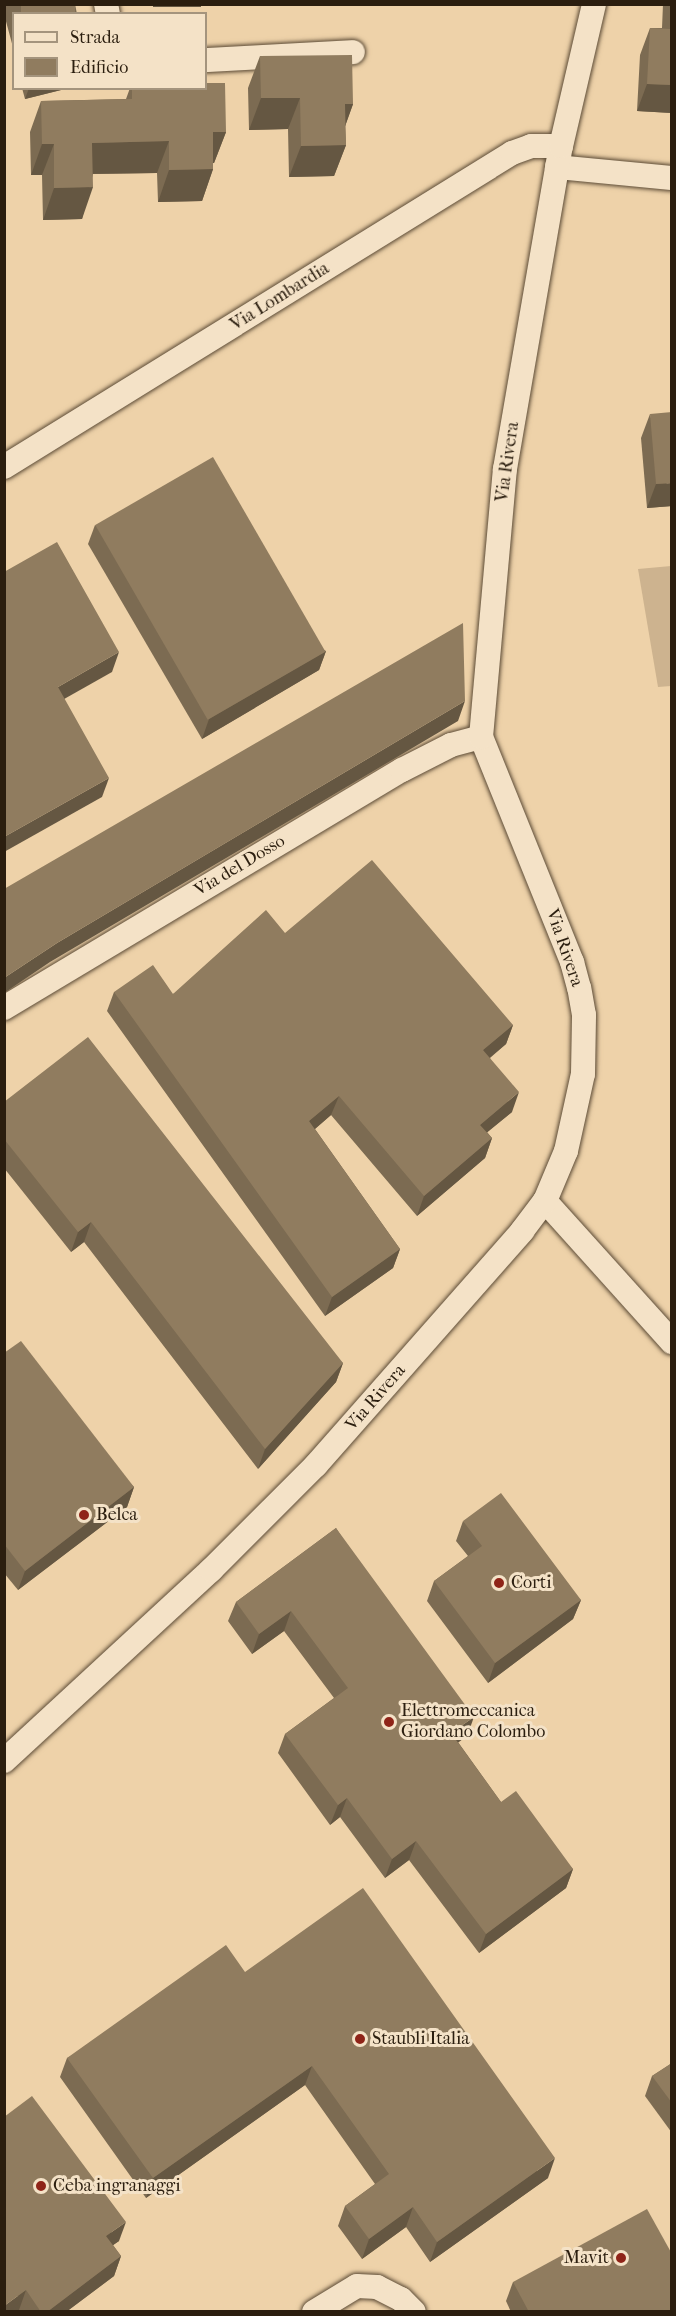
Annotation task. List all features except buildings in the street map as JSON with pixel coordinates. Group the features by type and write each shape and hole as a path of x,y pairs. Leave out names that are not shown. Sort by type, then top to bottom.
{"street":[{"name":"Via Rivera","path":"4,1761 219,1562 316,1465 544,1201 574,1126 583,1074 584,1015 573,962 481,737 505,469 559,157 594,4"},
{"path":"207,60 353,52"},
{"name":"Via Lombardia","path":"4,467 512,153 531,146 559,157 672,178"},
{"name":"Via del Dosso","path":"4,1008 402,770 451,745 481,737"},
{"path":"544,1201 672,1342"},
{"path":"314,2312 357,2286 377,2287 401,2299 414,2312"}],"shaded area":[{"path":"671,566 671,686 658,687 638,569"}],"place":[{"name":"Belca","path":"84,1515"},
{"name":"Corti","path":"499,1583"},
{"name":"Elettromeccanica Giordano Colombo","path":"389,1722"},
{"name":"Staubli Italia","path":"360,2039"},
{"name":"Ceba ingranaggi","path":"41,2186"},
{"name":"Mavit","path":"621,2258"}]}
